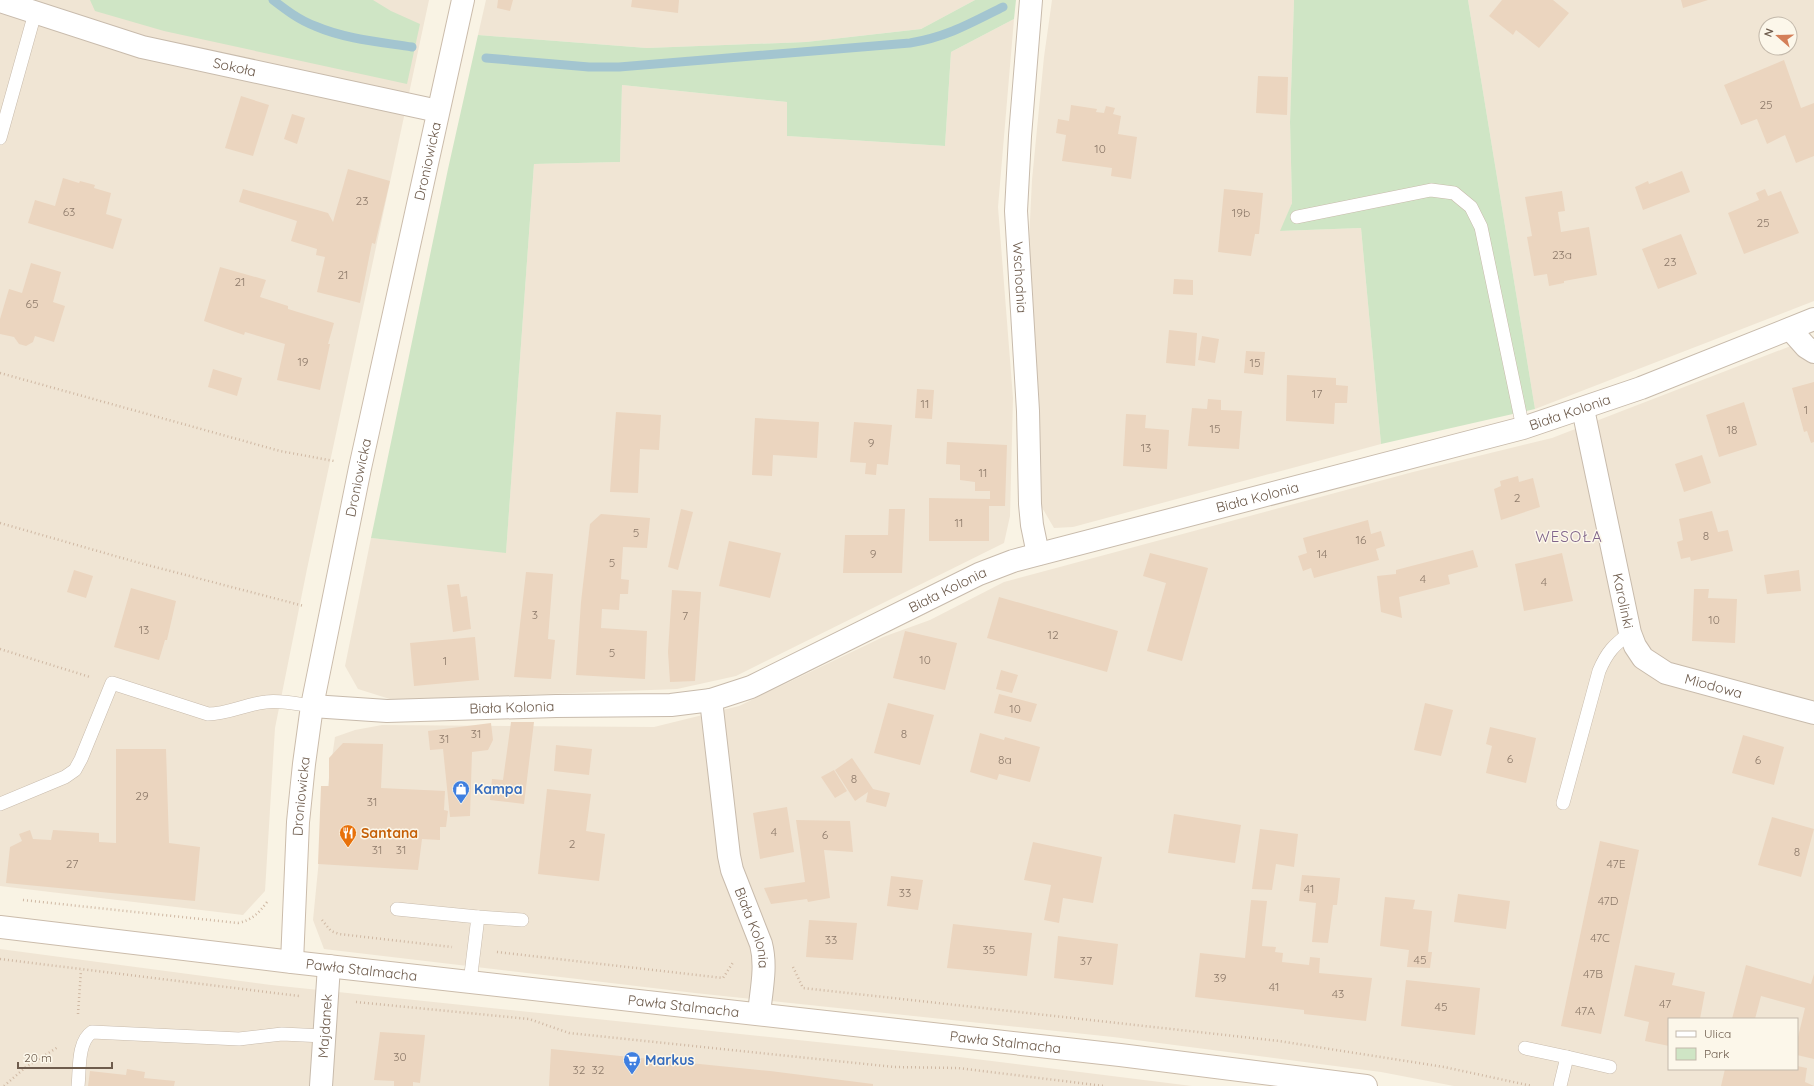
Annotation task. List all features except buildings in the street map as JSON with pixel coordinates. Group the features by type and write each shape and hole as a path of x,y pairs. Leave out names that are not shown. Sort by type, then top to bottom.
{"street":[{"name":"Droniowicka","path":"292,962 298,822 312,706 360,468 463,0"},
{"name":"Wschodnia","path":"1031,0 1020,136 1016,211 1028,411 1030,504 1032,525 1038,554"},
{"name":"Sokoła","path":"0,1 121,41 169,54 285,77 438,111"},
{"name":"Biała Kolonia","path":"312,706 387,712 556,706 671,705 711,700 751,687 986,571 1013,561 1523,428 1642,388 1814,319"},
{"path":"1790,329 1806,347 1814,352"},
{"name":"Karolinki","path":"1583,409 1630,633"},
{"name":"Miodowa","path":"1630,633 1635,646 1643,658 1666,673 1814,713"},
{"name":"Biała Kolonia","path":"711,700 729,856 732,870 764,955 765,964 759,1014"},
{"name":"Pawła Stalmacha","path":"0,927 292,962 1120,1054 1366,1086"},
{"name":"Majdanek","path":"321,1086 329,966"}],"lane":[{"path":"0,138 35,13"},
{"path":"1297,217 1431,190 1454,193 1471,207 1481,227 1523,428"},
{"name":"Karolinki","path":"1563,803 1599,671 1610,650 1630,633"},
{"path":"0,804 65,778 75,770 112,684 208,714 220,714 246,705 268,701 312,706"},
{"path":"397,909 522,920"},
{"path":"470,982 478,916"},
{"path":"78,1086 82,1046 86,1037 92,1032 99,1031 239,1039 282,1034 324,1036"},
{"path":"1525,1048 1610,1067"},
{"path":"1560,1086 1567,1057"}],"path":[{"path":"0,373 280,452 337,461 360,468"},
{"path":"0,523 136,562 330,613"},
{"path":"0,649 112,684"},
{"path":"16,899 238,923 248,921 256,916 269,900"},
{"path":"320,913 325,925 331,932 339,934 723,978 734,962"},
{"path":"0,960 44,964 81,970 302,997"},
{"path":"793,967 803,988 1279,1041 1444,1067 1532,1086"},
{"path":"4,1086 26,1067 57,1048 86,1037 78,1024 81,970"},
{"path":"356,1002 529,1019 577,1034 894,1067 958,1068 1104,1086"}],"shaded area":[{"path":"0,0 429,0 307,569 275,728 265,891 243,915 0,886"},
{"path":"486,0 975,0 921,29 806,42 647,48 478,35"},
{"path":"1052,0 1294,0 1290,122 1292,203 1281,231 1361,228 1381,444 1073,527 1054,528 1040,504 1029,240 1032,180 1044,57"},
{"path":"1468,0 1814,0 1814,301 1535,409"},
{"path":"1014,19 998,207 1013,398 1010,516 1004,543 736,676 677,689 393,700 358,689 345,666 371,538 506,552 534,164 620,162 622,85 787,102 787,136 945,146 951,52"},
{"path":"1814,337 1814,1086 1454,1086 1381,1072 1113,1037 695,993 324,949 313,920 323,819 335,737 355,730 382,725 654,727 739,706 883,637 930,620 1004,582 1413,472 1552,438"},
{"path":"0,949 271,985 951,1056 1192,1086 0,1086"}],"green space":[{"path":"90,0 373,0 391,11 420,24 407,84 164,31 95,11"},
{"path":"975,0 1016,0 1014,19 951,52 945,146 787,136 787,102 622,85 620,162 534,164 506,553 371,538 448,169 478,35 647,48 806,42 921,29"},
{"path":"1294,0 1468,0 1535,409 1381,444 1361,228 1280,231 1292,203 1290,122"}],"waterway":[{"path":"273,0 298,18 326,30 363,40 412,47"},
{"path":"486,58 589,67 619,67 910,43 947,33 1003,7"}],"place":[{"name":"Kampa","path":"461,804"},
{"name":"Santana","path":"348,848"},
{"name":"Markus","path":"632,1075"}],"district":[{"name":"WESOŁA","path":"1569,537"}]}
